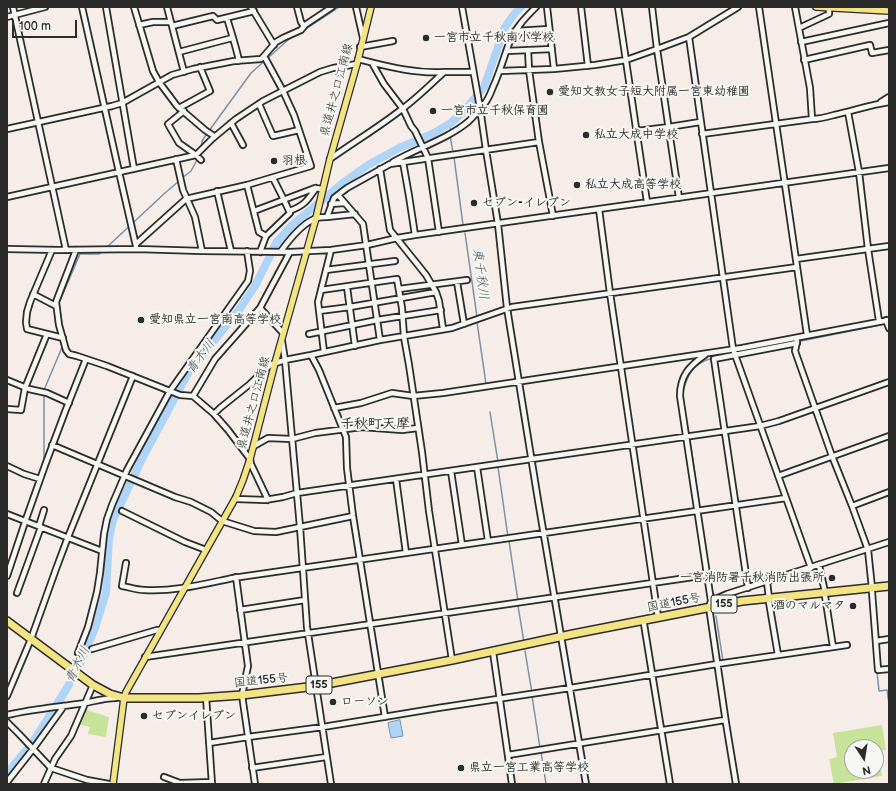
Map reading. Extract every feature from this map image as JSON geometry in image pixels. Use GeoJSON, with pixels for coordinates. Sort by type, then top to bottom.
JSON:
{"type":"FeatureCollection","features":[{"type":"Feature","properties":{"kind":"highway","name":"国道155号"},"geometry":{"type":"LineString","coordinates":[[872,590],[889,586]]}},
{"type":"Feature","properties":{"kind":"highway","name":"国道155号"},"geometry":{"type":"LineString","coordinates":[[7,621],[78,675],[110,694],[124,698],[206,697],[242,695],[316,686],[493,652],[710,606],[742,601],[769,600],[872,590],[889,590]]}},
{"type":"Feature","properties":{"kind":"highway","name":"国道155号"},"geometry":{"type":"LineString","coordinates":[[561,638],[574,638],[644,624],[710,606]]}},
{"type":"Feature","properties":{"kind":"main road","name":"県道井之口江南線"},"geometry":{"type":"LineString","coordinates":[[113,784],[126,692],[236,498],[250,459],[275,363],[316,218],[319,188],[330,158],[371,7]]}},
{"type":"Feature","properties":{"kind":"main road"},"geometry":{"type":"LineString","coordinates":[[816,7],[889,11]]}},
{"type":"Feature","properties":{"kind":"street"},"geometry":{"type":"LineString","coordinates":[[12,7],[66,250]]}},
{"type":"Feature","properties":{"kind":"street"},"geometry":{"type":"LineString","coordinates":[[7,17],[45,7]]}},
{"type":"Feature","properties":{"kind":"street"},"geometry":{"type":"LineString","coordinates":[[82,7],[137,249]]}},
{"type":"Feature","properties":{"kind":"street"},"geometry":{"type":"LineString","coordinates":[[106,7],[134,169]]}},
{"type":"Feature","properties":{"kind":"street"},"geometry":{"type":"LineString","coordinates":[[134,7],[153,71],[159,82],[179,108],[214,136]]}},
{"type":"Feature","properties":{"kind":"street"},"geometry":{"type":"LineString","coordinates":[[169,7],[184,72]]}},
{"type":"Feature","properties":{"kind":"street"},"geometry":{"type":"LineString","coordinates":[[297,7],[301,22],[304,26]]}},
{"type":"Feature","properties":{"kind":"street"},"geometry":{"type":"LineString","coordinates":[[7,129],[122,103],[172,75],[200,67],[261,59],[283,38],[300,30],[332,7]]}},
{"type":"Feature","properties":{"kind":"street"},"geometry":{"type":"LineString","coordinates":[[356,7],[363,38]]}},
{"type":"Feature","properties":{"kind":"street"},"geometry":{"type":"LineString","coordinates":[[462,7],[480,108],[498,224],[507,308],[586,784]]}},
{"type":"Feature","properties":{"kind":"street"},"geometry":{"type":"LineString","coordinates":[[327,217],[334,198],[347,188],[380,169],[445,136],[470,120],[486,102],[500,71],[510,40],[515,31],[522,21],[536,7]]}},
{"type":"Feature","properties":{"kind":"street"},"geometry":{"type":"LineString","coordinates":[[547,7],[554,70]]}},
{"type":"Feature","properties":{"kind":"street"},"geometry":{"type":"LineString","coordinates":[[581,7],[588,66]]}},
{"type":"Feature","properties":{"kind":"street"},"geometry":{"type":"LineString","coordinates":[[618,7],[647,202]]}},
{"type":"Feature","properties":{"kind":"street"},"geometry":{"type":"LineString","coordinates":[[652,7],[679,198]]}},
{"type":"Feature","properties":{"kind":"street"},"geometry":{"type":"LineString","coordinates":[[500,71],[554,70],[626,60],[689,37],[738,7]]}},
{"type":"Feature","properties":{"kind":"street"},"geometry":{"type":"LineString","coordinates":[[759,7],[807,335]]}},
{"type":"Feature","properties":{"kind":"street"},"geometry":{"type":"LineString","coordinates":[[795,7],[810,88],[812,119]]}},
{"type":"Feature","properties":{"kind":"street"},"geometry":{"type":"LineString","coordinates":[[799,28],[829,14],[829,7]]}},
{"type":"Feature","properties":{"kind":"street"},"geometry":{"type":"LineString","coordinates":[[139,25],[153,22],[172,24],[213,16],[217,20],[252,9],[274,45]]}},
{"type":"Feature","properties":{"kind":"street"},"geometry":{"type":"LineString","coordinates":[[227,18],[239,61]]}},
{"type":"Feature","properties":{"kind":"street"},"geometry":{"type":"LineString","coordinates":[[801,42],[889,23]]}},
{"type":"Feature","properties":{"kind":"street"},"geometry":{"type":"LineString","coordinates":[[515,31],[549,29]]}},
{"type":"Feature","properties":{"kind":"street"},"geometry":{"type":"LineString","coordinates":[[689,37],[734,355],[811,568]]}},
{"type":"Feature","properties":{"kind":"street"},"geometry":{"type":"LineString","coordinates":[[179,52],[232,38]]}},
{"type":"Feature","properties":{"kind":"street"},"geometry":{"type":"LineString","coordinates":[[360,47],[393,41]]}},
{"type":"Feature","properties":{"kind":"street"},"geometry":{"type":"LineString","coordinates":[[804,60],[870,45],[872,53],[889,50]]}},
{"type":"Feature","properties":{"kind":"street"},"geometry":{"type":"LineString","coordinates":[[507,51],[552,49]]}},
{"type":"Feature","properties":{"kind":"street"},"geometry":{"type":"LineString","coordinates":[[528,50],[529,70],[553,216]]}},
{"type":"Feature","properties":{"kind":"street"},"geometry":{"type":"LineString","coordinates":[[136,244],[186,198],[247,186],[311,166],[294,115],[264,56]]}},
{"type":"Feature","properties":{"kind":"street"},"geometry":{"type":"LineString","coordinates":[[7,197],[196,155],[214,136],[259,104],[320,72],[333,68],[357,62],[372,62],[408,71],[431,73],[473,72]]}},
{"type":"Feature","properties":{"kind":"street"},"geometry":{"type":"LineString","coordinates":[[372,62],[384,84],[403,109],[428,158],[439,232]]}},
{"type":"Feature","properties":{"kind":"street"},"geometry":{"type":"LineString","coordinates":[[179,108],[210,91],[200,67]]}},
{"type":"Feature","properties":{"kind":"street"},"geometry":{"type":"LineString","coordinates":[[330,158],[403,109],[444,72]]}},
{"type":"Feature","properties":{"kind":"street"},"geometry":{"type":"LineString","coordinates":[[880,104],[889,97]]}},
{"type":"Feature","properties":{"kind":"street"},"geometry":{"type":"LineString","coordinates":[[702,134],[818,119],[889,102]]}},
{"type":"Feature","properties":{"kind":"street"},"geometry":{"type":"LineString","coordinates":[[259,104],[273,136],[298,130]]}},
{"type":"Feature","properties":{"kind":"street"},"geometry":{"type":"LineString","coordinates":[[184,111],[168,124],[179,143],[201,160]]}},
{"type":"Feature","properties":{"kind":"street"},"geometry":{"type":"LineString","coordinates":[[848,112],[879,321]]}},
{"type":"Feature","properties":{"kind":"street"},"geometry":{"type":"LineString","coordinates":[[637,131],[700,122]]}},
{"type":"Feature","properties":{"kind":"street"},"geometry":{"type":"LineString","coordinates":[[231,123],[243,145]]}},
{"type":"Feature","properties":{"kind":"street"},"geometry":{"type":"LineString","coordinates":[[390,164],[540,142]]}},
{"type":"Feature","properties":{"kind":"street"},"geometry":{"type":"LineString","coordinates":[[176,160],[183,190],[195,217],[202,251]]}},
{"type":"Feature","properties":{"kind":"street"},"geometry":{"type":"LineString","coordinates":[[403,162],[415,235]]}},
{"type":"Feature","properties":{"kind":"street"},"geometry":{"type":"LineString","coordinates":[[7,249],[137,249],[260,252],[331,250],[367,245],[415,235],[889,168]]}},
{"type":"Feature","properties":{"kind":"street"},"geometry":{"type":"LineString","coordinates":[[380,169],[390,230],[426,275],[436,292],[441,310],[443,329]]}},
{"type":"Feature","properties":{"kind":"street"},"geometry":{"type":"LineString","coordinates":[[260,252],[266,236],[290,213],[273,178]]}},
{"type":"Feature","properties":{"kind":"street"},"geometry":{"type":"LineString","coordinates":[[247,186],[259,232],[266,236]]}},
{"type":"Feature","properties":{"kind":"street"},"geometry":{"type":"LineString","coordinates":[[254,211],[308,190],[319,188]]}},
{"type":"Feature","properties":{"kind":"street"},"geometry":{"type":"LineString","coordinates":[[289,211],[300,207],[319,188]]}},
{"type":"Feature","properties":{"kind":"street"},"geometry":{"type":"LineString","coordinates":[[217,191],[231,251]]}},
{"type":"Feature","properties":{"kind":"street"},"geometry":{"type":"LineString","coordinates":[[338,195],[364,224],[380,340]]}},
{"type":"Feature","properties":{"kind":"street"},"geometry":{"type":"LineString","coordinates":[[331,204],[344,203]]}},
{"type":"Feature","properties":{"kind":"street"},"geometry":{"type":"LineString","coordinates":[[600,209],[610,293],[658,617]]}},
{"type":"Feature","properties":{"kind":"street"},"geometry":{"type":"LineString","coordinates":[[281,251],[288,240],[296,232],[316,218],[354,214]]}},
{"type":"Feature","properties":{"kind":"street"},"geometry":{"type":"LineString","coordinates":[[796,259],[889,246]]}},
{"type":"Feature","properties":{"kind":"street"},"geometry":{"type":"LineString","coordinates":[[52,250],[33,294],[27,312],[26,322],[27,329],[63,338]]}},
{"type":"Feature","properties":{"kind":"street"},"geometry":{"type":"LineString","coordinates":[[76,250],[56,302],[59,325],[66,350],[69,354],[133,376],[180,395],[193,396],[214,414],[250,459],[268,500]]}},
{"type":"Feature","properties":{"kind":"street"},"geometry":{"type":"LineString","coordinates":[[324,352],[318,302],[331,250]]}},
{"type":"Feature","properties":{"kind":"street"},"geometry":{"type":"LineString","coordinates":[[78,653],[88,627],[97,592],[107,519],[112,504],[125,475],[170,391],[248,281],[250,271],[247,251]]}},
{"type":"Feature","properties":{"kind":"street"},"geometry":{"type":"LineString","coordinates":[[193,396],[215,359],[260,308],[290,252]]}},
{"type":"Feature","properties":{"kind":"street"},"geometry":{"type":"LineString","coordinates":[[326,270],[395,261]]}},
{"type":"Feature","properties":{"kind":"street"},"geometry":{"type":"LineString","coordinates":[[214,414],[270,365],[285,360],[380,340],[452,328],[512,307],[797,267]]}},
{"type":"Feature","properties":{"kind":"street"},"geometry":{"type":"LineString","coordinates":[[321,290],[397,279],[404,337],[452,660]]}},
{"type":"Feature","properties":{"kind":"street"},"geometry":{"type":"LineString","coordinates":[[399,289],[467,280]]}},
{"type":"Feature","properties":{"kind":"street"},"geometry":{"type":"LineString","coordinates":[[457,282],[464,324]]}},
{"type":"Feature","properties":{"kind":"street"},"geometry":{"type":"LineString","coordinates":[[347,287],[355,346]]}},
{"type":"Feature","properties":{"kind":"street"},"geometry":{"type":"LineString","coordinates":[[319,311],[436,292]]}},
{"type":"Feature","properties":{"kind":"street"},"geometry":{"type":"LineString","coordinates":[[33,294],[56,306]]}},
{"type":"Feature","properties":{"kind":"street"},"geometry":{"type":"LineString","coordinates":[[260,308],[283,336],[308,633],[331,784]]}},
{"type":"Feature","properties":{"kind":"street"},"geometry":{"type":"LineString","coordinates":[[309,334],[377,320],[441,310]]}},
{"type":"Feature","properties":{"kind":"street"},"geometry":{"type":"LineString","coordinates":[[748,588],[714,358],[734,355],[797,340],[807,335],[879,321],[888,320],[889,328]]}},
{"type":"Feature","properties":{"kind":"street"},"geometry":{"type":"LineString","coordinates":[[7,409],[21,410],[25,388],[47,334]]}},
{"type":"Feature","properties":{"kind":"street"},"geometry":{"type":"LineString","coordinates":[[334,408],[392,393],[413,396],[443,393],[797,340]]}},
{"type":"Feature","properties":{"kind":"street"},"geometry":{"type":"LineString","coordinates":[[797,340],[795,351],[832,456],[868,550],[878,670],[889,669]]}},
{"type":"Feature","properties":{"kind":"street"},"geometry":{"type":"LineString","coordinates":[[706,354],[692,364],[687,371],[681,382],[680,396],[707,575],[725,720],[736,784]]}},
{"type":"Feature","properties":{"kind":"street"},"geometry":{"type":"LineString","coordinates":[[311,355],[319,370],[346,437],[347,468],[385,716]]}},
{"type":"Feature","properties":{"kind":"street"},"geometry":{"type":"LineString","coordinates":[[7,576],[52,445],[86,359]]}},
{"type":"Feature","properties":{"kind":"street"},"geometry":{"type":"LineString","coordinates":[[7,696],[31,639],[68,538],[133,376]]}},
{"type":"Feature","properties":{"kind":"street"},"geometry":{"type":"LineString","coordinates":[[7,380],[25,388],[47,393],[69,403]]}},
{"type":"Feature","properties":{"kind":"street"},"geometry":{"type":"LineString","coordinates":[[236,498],[268,500],[297,494],[396,479],[760,426],[779,421],[889,382]]}},
{"type":"Feature","properties":{"kind":"street"},"geometry":{"type":"LineString","coordinates":[[254,446],[268,438],[292,438],[343,429],[362,427],[402,430],[418,428]]}},
{"type":"Feature","properties":{"kind":"street"},"geometry":{"type":"LineString","coordinates":[[778,476],[889,436]]}},
{"type":"Feature","properties":{"kind":"street"},"geometry":{"type":"LineString","coordinates":[[52,445],[175,497],[191,502],[211,512],[222,521],[254,531],[276,532],[354,516]]}},
{"type":"Feature","properties":{"kind":"street"},"geometry":{"type":"LineString","coordinates":[[7,466],[24,474],[40,479]]}},
{"type":"Feature","properties":{"kind":"street"},"geometry":{"type":"LineString","coordinates":[[477,467],[488,541]]}},
{"type":"Feature","properties":{"kind":"street"},"geometry":{"type":"LineString","coordinates":[[451,472],[462,545]]}},
{"type":"Feature","properties":{"kind":"street"},"geometry":{"type":"LineString","coordinates":[[396,479],[406,553]]}},
{"type":"Feature","properties":{"kind":"street"},"geometry":{"type":"LineString","coordinates":[[852,506],[889,492]]}},
{"type":"Feature","properties":{"kind":"street"},"geometry":{"type":"LineString","coordinates":[[126,563],[122,586],[142,590],[170,590],[236,577],[786,498]]}},
{"type":"Feature","properties":{"kind":"street"},"geometry":{"type":"LineString","coordinates":[[17,593],[40,527],[44,510]]}},
{"type":"Feature","properties":{"kind":"street"},"geometry":{"type":"LineString","coordinates":[[122,511],[185,542],[206,550]]}},
{"type":"Feature","properties":{"kind":"street"},"geometry":{"type":"LineString","coordinates":[[7,514],[102,551]]}},
{"type":"Feature","properties":{"kind":"street"},"geometry":{"type":"LineString","coordinates":[[710,606],[727,594],[889,542]]}},
{"type":"Feature","properties":{"kind":"street"},"geometry":{"type":"LineString","coordinates":[[819,565],[833,647]]}},
{"type":"Feature","properties":{"kind":"street"},"geometry":{"type":"LineString","coordinates":[[146,657],[707,575]]}},
{"type":"Feature","properties":{"kind":"street"},"geometry":{"type":"LineString","coordinates":[[236,577],[248,666],[242,695],[255,784]]}},
{"type":"Feature","properties":{"kind":"street"},"geometry":{"type":"LineString","coordinates":[[766,582],[778,655]]}},
{"type":"Feature","properties":{"kind":"street"},"geometry":{"type":"LineString","coordinates":[[240,610],[305,600]]}},
{"type":"Feature","properties":{"kind":"street"},"geometry":{"type":"LineString","coordinates":[[644,624],[670,784]]}},
{"type":"Feature","properties":{"kind":"street"},"geometry":{"type":"LineString","coordinates":[[92,649],[160,630]]}},
{"type":"Feature","properties":{"kind":"street"},"geometry":{"type":"LineString","coordinates":[[876,641],[889,639]]}},
{"type":"Feature","properties":{"kind":"street"},"geometry":{"type":"LineString","coordinates":[[209,743],[847,645]]}},
{"type":"Feature","properties":{"kind":"street"},"geometry":{"type":"LineString","coordinates":[[493,652],[512,784]]}},
{"type":"Feature","properties":{"kind":"street"},"geometry":{"type":"LineString","coordinates":[[44,784],[55,760],[71,736],[93,685]]}},
{"type":"Feature","properties":{"kind":"street"},"geometry":{"type":"LineString","coordinates":[[164,777],[180,784],[212,783],[206,697]]}},
{"type":"Feature","properties":{"kind":"street"},"geometry":{"type":"LineString","coordinates":[[7,715],[110,698],[124,698]]}},
{"type":"Feature","properties":{"kind":"street"},"geometry":{"type":"LineString","coordinates":[[7,782],[33,749],[62,706]]}},
{"type":"Feature","properties":{"kind":"street"},"geometry":{"type":"LineString","coordinates":[[508,755],[725,720]]}},
{"type":"Feature","properties":{"kind":"street"},"geometry":{"type":"LineString","coordinates":[[7,722],[51,768],[87,780],[109,784]]}},
{"type":"Feature","properties":{"kind":"street"},"geometry":{"type":"LineString","coordinates":[[252,768],[326,757]]}},
{"type":"Feature","properties":{"kind":"green space"},"geometry":{"type":"Polygon","coordinates":[[[84,709],[109,717],[106,737],[88,734],[90,727],[77,724],[84,709]]]}},
{"type":"Feature","properties":{"kind":"green space"},"geometry":{"type":"Polygon","coordinates":[[[882,725],[886,750],[884,750],[884,739],[844,739],[844,779],[864,779],[834,784],[829,759],[837,757],[833,733],[882,725]]]}},
{"type":"Feature","properties":{"kind":"water"},"geometry":{"type":"Polygon","coordinates":[[[400,720],[403,736],[391,738],[388,723],[400,720]]]}},
{"type":"Feature","properties":{"kind":"waterway"},"geometry":{"type":"LineString","coordinates":[[304,30],[339,7]]}},
{"type":"Feature","properties":{"kind":"waterway","name":"青木川"},"geometry":{"type":"LineString","coordinates":[[7,773],[33,742],[67,688],[80,664],[95,628],[106,593],[109,538],[113,520],[143,457],[188,373],[239,310],[255,286],[276,243],[292,225],[344,182],[368,165],[399,148],[432,134],[451,123],[464,111],[484,87],[505,27],[521,7]]}},
{"type":"Feature","properties":{"kind":"waterway"},"geometry":{"type":"LineString","coordinates":[[201,149],[202,141],[251,73],[288,40],[297,34]]}},
{"type":"Feature","properties":{"kind":"waterway","name":"東千秋川"},"geometry":{"type":"LineString","coordinates":[[450,132],[451,123]]}},
{"type":"Feature","properties":{"kind":"waterway","name":"東千秋川"},"geometry":{"type":"LineString","coordinates":[[450,135],[453,153]]}},
{"type":"Feature","properties":{"kind":"waterway","name":"東千秋川"},"geometry":{"type":"LineString","coordinates":[[454,157],[463,225]]}},
{"type":"Feature","properties":{"kind":"waterway"},"geometry":{"type":"LineString","coordinates":[[182,178],[191,171],[198,158]]}},
{"type":"Feature","properties":{"kind":"waterway"},"geometry":{"type":"LineString","coordinates":[[107,247],[179,181]]}},
{"type":"Feature","properties":{"kind":"waterway","name":"東千秋川"},"geometry":{"type":"LineString","coordinates":[[465,233],[477,317]]}},
{"type":"Feature","properties":{"kind":"waterway"},"geometry":{"type":"LineString","coordinates":[[65,341],[59,303],[80,254],[99,254],[103,251]]}},
{"type":"Feature","properties":{"kind":"waterway","name":"東千秋川"},"geometry":{"type":"LineString","coordinates":[[477,322],[486,384]]}},
{"type":"Feature","properties":{"kind":"waterway"},"geometry":{"type":"LineString","coordinates":[[801,341],[885,324]]}},
{"type":"Feature","properties":{"kind":"waterway"},"geometry":{"type":"LineString","coordinates":[[44,390],[63,345]]}},
{"type":"Feature","properties":{"kind":"waterway"},"geometry":{"type":"LineString","coordinates":[[682,397],[691,372],[700,363],[713,358]]}},
{"type":"Feature","properties":{"kind":"waterway"},"geometry":{"type":"LineString","coordinates":[[43,466],[44,395]]}},
{"type":"Feature","properties":{"kind":"waterway"},"geometry":{"type":"LineString","coordinates":[[684,411],[689,434]]}},
{"type":"Feature","properties":{"kind":"waterway","name":"東千秋川"},"geometry":{"type":"LineString","coordinates":[[490,412],[498,462]]}},
{"type":"Feature","properties":{"kind":"waterway"},"geometry":{"type":"LineString","coordinates":[[690,440],[700,509]]}},
{"type":"Feature","properties":{"kind":"waterway","name":"東千秋川"},"geometry":{"type":"LineString","coordinates":[[498,467],[508,537]]}},
{"type":"Feature","properties":{"kind":"waterway"},"geometry":{"type":"LineString","coordinates":[[845,493],[863,546]]}},
{"type":"Feature","properties":{"kind":"waterway"},"geometry":{"type":"LineString","coordinates":[[700,513],[713,594]]}},
{"type":"Feature","properties":{"kind":"waterway","name":"東千秋川"},"geometry":{"type":"LineString","coordinates":[[509,541],[518,601]]}},
{"type":"Feature","properties":{"kind":"waterway","name":"東千秋川"},"geometry":{"type":"LineString","coordinates":[[518,606],[524,642]]}},
{"type":"Feature","properties":{"kind":"waterway"},"geometry":{"type":"LineString","coordinates":[[716,616],[723,661]]}},
{"type":"Feature","properties":{"kind":"waterway","name":"東千秋川"},"geometry":{"type":"LineString","coordinates":[[525,651],[532,693]]}},
{"type":"Feature","properties":{"kind":"waterway"},"geometry":{"type":"LineString","coordinates":[[877,672],[879,691],[887,690],[889,704]]}},
{"type":"Feature","properties":{"kind":"waterway","name":"東千秋川"},"geometry":{"type":"LineString","coordinates":[[532,696],[540,748]]}},
{"type":"Feature","properties":{"kind":"waterway","name":"東千秋川"},"geometry":{"type":"LineString","coordinates":[[541,752],[546,784]]}},
{"type":"Feature","properties":{"kind":"place","name":"一宮市立千秋南小学校"},"geometry":{"type":"Point","coordinates":[426,38]}},
{"type":"Feature","properties":{"kind":"place","name":"愛知文教女子短大附属一宮東幼稚園"},"geometry":{"type":"Point","coordinates":[550,92]}},
{"type":"Feature","properties":{"kind":"place","name":"一宮市立千秋保育園"},"geometry":{"type":"Point","coordinates":[433,111]}},
{"type":"Feature","properties":{"kind":"place","name":"私立大成中学校"},"geometry":{"type":"Point","coordinates":[586,135]}},
{"type":"Feature","properties":{"kind":"place","name":"羽根"},"geometry":{"type":"Point","coordinates":[274,161]}},
{"type":"Feature","properties":{"kind":"place","name":"私立大成高等学校"},"geometry":{"type":"Point","coordinates":[577,185]}},
{"type":"Feature","properties":{"kind":"place","name":"セブン-イレブン"},"geometry":{"type":"Point","coordinates":[474,203]}},
{"type":"Feature","properties":{"kind":"place","name":"愛知県立一宮南高等学校"},"geometry":{"type":"Point","coordinates":[141,320]}},
{"type":"Feature","properties":{"kind":"place","name":"一宮消防署千秋消防出張所"},"geometry":{"type":"Point","coordinates":[832,578]}},
{"type":"Feature","properties":{"kind":"place","name":"酒のマルマタ"},"geometry":{"type":"Point","coordinates":[853,606]}},
{"type":"Feature","properties":{"kind":"place","name":"ローソン"},"geometry":{"type":"Point","coordinates":[333,702]}},
{"type":"Feature","properties":{"kind":"place","name":"セブンイレブン"},"geometry":{"type":"Point","coordinates":[144,716]}},
{"type":"Feature","properties":{"kind":"place","name":"県立一宮工業高等学校"},"geometry":{"type":"Point","coordinates":[461,768]}},
{"type":"Feature","properties":{"kind":"district","name":"千秋町天摩"},"geometry":{"type":"Point","coordinates":[375,424]}}]}
